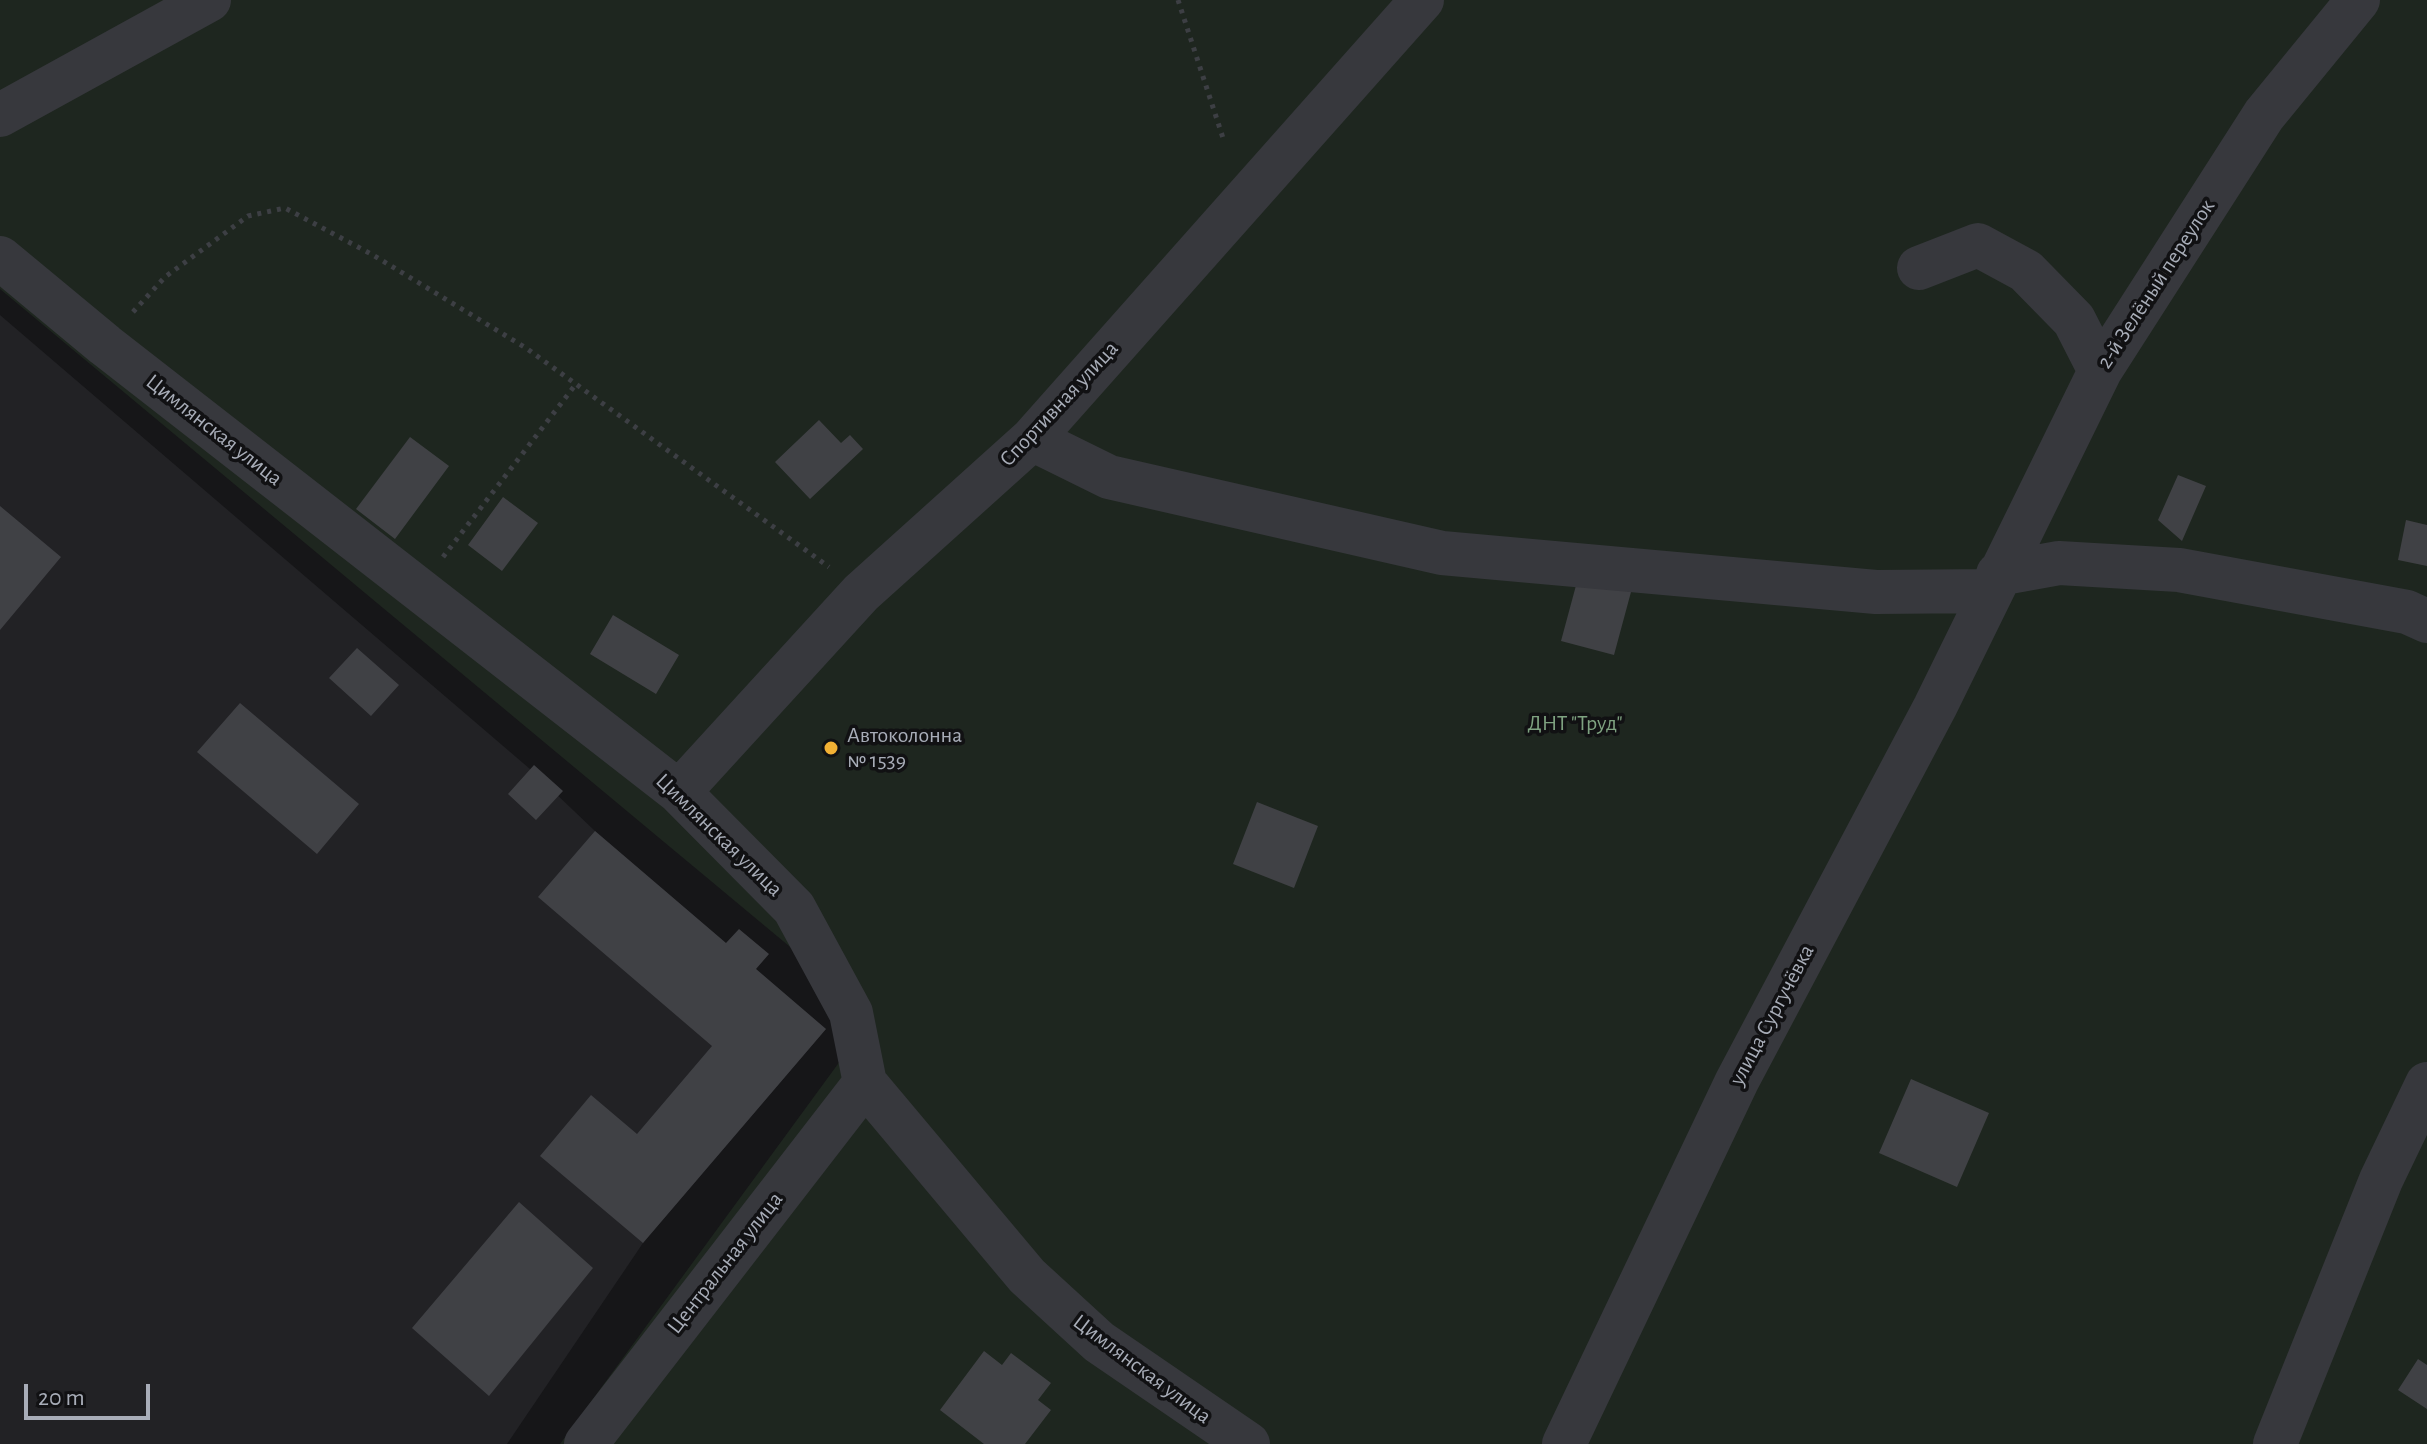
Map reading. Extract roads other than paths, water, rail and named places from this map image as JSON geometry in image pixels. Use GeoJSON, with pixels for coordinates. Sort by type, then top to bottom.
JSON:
{"type":"FeatureCollection","features":[{"type":"Feature","properties":{"kind":"street"},"geometry":{"type":"LineString","coordinates":[[0,115],[209,0]]}},
{"type":"Feature","properties":{"kind":"street","name":"Спортивная улица"},"geometry":{"type":"LineString","coordinates":[[679,792],[861,593],[1032,439],[1422,0]]}},
{"type":"Feature","properties":{"kind":"street","name":"2-й Зелёный переулок"},"geometry":{"type":"LineString","coordinates":[[1994,583],[2100,371],[2264,115],[2358,0]]}},
{"type":"Feature","properties":{"kind":"street"},"geometry":{"type":"LineString","coordinates":[[1919,268],[1978,245],[2026,271],[2074,320],[2100,371]]}},
{"type":"Feature","properties":{"kind":"street","name":"Цимлянская улица"},"geometry":{"type":"LineString","coordinates":[[0,258],[105,345],[679,792],[794,908],[851,1013],[865,1083],[1027,1276],[1099,1342],[1248,1444]]}},
{"type":"Feature","properties":{"kind":"street"},"geometry":{"type":"LineString","coordinates":[[1032,439],[1109,477],[1442,553],[1876,592],[1994,583],[2059,563],[2179,570],[2407,612],[2427,621]]}},
{"type":"Feature","properties":{"kind":"street","name":"улица Сургучёвка"},"geometry":{"type":"LineString","coordinates":[[1564,1444],[1737,1081],[1935,707],[1994,583]]}},
{"type":"Feature","properties":{"kind":"street","name":"Центральная улица"},"geometry":{"type":"LineString","coordinates":[[586,1444],[865,1083]]}},
{"type":"Feature","properties":{"kind":"street"},"geometry":{"type":"LineString","coordinates":[[2275,1444],[2381,1180],[2427,1084]]}},
{"type":"Feature","properties":{"kind":"place","name":"Автоколонна № 1539"},"geometry":{"type":"Point","coordinates":[831,748]}},
{"type":"Feature","properties":{"kind":"park label","name":"ДНТ \"Труд\""},"geometry":{"type":"Point","coordinates":[1575,723]}}]}
